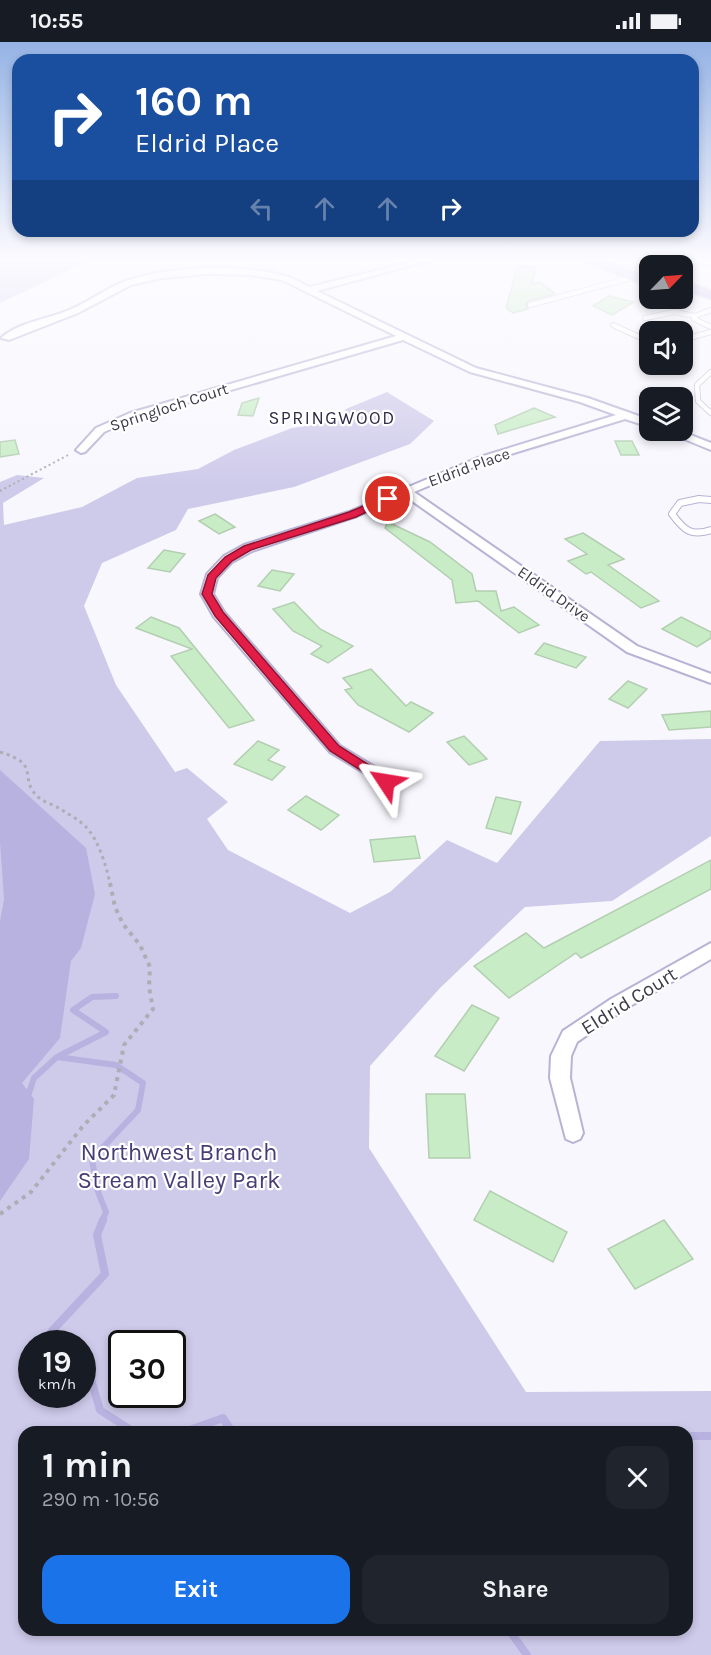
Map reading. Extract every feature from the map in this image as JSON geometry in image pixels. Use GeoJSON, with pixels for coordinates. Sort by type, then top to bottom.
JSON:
{"type":"FeatureCollection","features":[{"type":"Feature","properties":{"kind":"street"},"geometry":{"type":"LineString","coordinates":[[6,338],[11,335]]}},
{"type":"Feature","properties":{"kind":"street"},"geometry":{"type":"LineString","coordinates":[[399,335],[473,370],[584,400],[639,420]]}},
{"type":"Feature","properties":{"kind":"street","name":"Springloch Court"},"geometry":{"type":"LineString","coordinates":[[81,450],[100,430],[134,415],[402,337]]}},
{"type":"Feature","properties":{"kind":"street","name":"Eldrid Place"},"geometry":{"type":"LineString","coordinates":[[386,782],[335,749],[219,614],[207,594],[211,577],[228,559],[248,548],[353,514],[484,459],[626,415]]}},
{"type":"Feature","properties":{"kind":"street"},"geometry":{"type":"LineString","coordinates":[[693,440],[711,447]]}},
{"type":"Feature","properties":{"kind":"street","name":"Eldrid Drive"},"geometry":{"type":"LineString","coordinates":[[406,492],[632,649],[711,679]]}},
{"type":"Feature","properties":{"kind":"street","name":"Eldrid Court"},"geometry":{"type":"LineString","coordinates":[[573,1133],[560,1078],[561,1056],[570,1037],[618,1004],[711,950]]}},
{"type":"Feature","properties":{"kind":"lane"},"geometry":{"type":"LineString","coordinates":[[711,372],[697,385],[698,400],[711,413]]}},
{"type":"Feature","properties":{"kind":"lane"},"geometry":{"type":"LineString","coordinates":[[711,500],[699,499],[680,503],[672,514],[685,532],[698,535],[711,530]]}},
{"type":"Feature","properties":{"kind":"path"},"geometry":{"type":"LineString","coordinates":[[0,490],[81,450]]}},
{"type":"Feature","properties":{"kind":"path"},"geometry":{"type":"LineString","coordinates":[[0,752],[16,757],[27,767],[31,789],[40,799],[59,807],[87,826],[106,863],[115,908],[123,924],[140,945],[150,967],[149,987],[153,1009],[124,1045],[114,1095],[83,1126],[31,1192],[0,1214]]}},
{"type":"Feature","properties":{"kind":"green space","name":"Northwest Branch Stream Valley Park"},"geometry":{"type":"Polygon","coordinates":[[[387,392],[434,421],[410,444],[294,487],[188,509],[176,530],[102,563],[84,606],[116,685],[175,772],[187,768],[228,802],[207,819],[228,850],[350,913],[390,892],[447,840],[497,863],[600,741],[711,739],[711,836],[612,901],[525,907],[440,988],[370,1066],[369,1148],[526,1392],[711,1391],[711,1655],[0,1655],[0,482],[17,475],[44,478],[3,503],[4,525],[82,507],[137,478],[198,469],[234,450],[292,428],[339,421],[346,409],[387,392]]]}},
{"type":"Feature","properties":{"kind":"shaded area"},"geometry":{"type":"Polygon","coordinates":[[[0,770],[86,848],[95,894],[81,948],[71,961],[60,1038],[22,1083],[34,1099],[29,1159],[0,1201],[0,921],[4,899],[0,842],[0,770]]]}},
{"type":"Feature","properties":{"kind":"building"},"geometry":{"type":"Polygon","coordinates":[[[259,398],[253,416],[238,415],[242,403],[259,398]]]}},
{"type":"Feature","properties":{"kind":"building"},"geometry":{"type":"Polygon","coordinates":[[[534,408],[555,417],[498,434],[495,425],[534,408]]]}},
{"type":"Feature","properties":{"kind":"building"},"geometry":{"type":"Polygon","coordinates":[[[15,440],[19,454],[0,457],[0,442],[15,440]]]}},
{"type":"Feature","properties":{"kind":"building"},"geometry":{"type":"Polygon","coordinates":[[[615,441],[632,441],[639,455],[621,455],[615,441]]]}},
{"type":"Feature","properties":{"kind":"building"},"geometry":{"type":"Polygon","coordinates":[[[215,514],[235,527],[219,534],[199,521],[215,514]]]}},
{"type":"Feature","properties":{"kind":"building"},"geometry":{"type":"Polygon","coordinates":[[[388,522],[430,542],[472,574],[476,591],[496,591],[501,611],[514,607],[539,625],[519,633],[478,601],[456,603],[452,580],[385,528],[388,522]]]}},
{"type":"Feature","properties":{"kind":"building"},"geometry":{"type":"Polygon","coordinates":[[[583,533],[624,559],[608,565],[659,601],[641,608],[591,572],[586,574],[568,561],[587,554],[565,539],[583,533]]]}},
{"type":"Feature","properties":{"kind":"building"},"geometry":{"type":"Polygon","coordinates":[[[164,550],[185,554],[170,572],[148,568],[164,550]]]}},
{"type":"Feature","properties":{"kind":"building"},"geometry":{"type":"Polygon","coordinates":[[[272,570],[294,574],[280,591],[258,586],[272,570]]]}},
{"type":"Feature","properties":{"kind":"building"},"geometry":{"type":"Polygon","coordinates":[[[294,602],[320,629],[353,646],[328,663],[311,654],[322,646],[293,631],[273,609],[294,602]]]}},
{"type":"Feature","properties":{"kind":"building"},"geometry":{"type":"Polygon","coordinates":[[[151,617],[179,628],[254,720],[229,728],[171,656],[192,649],[136,628],[151,617]]]}},
{"type":"Feature","properties":{"kind":"building"},"geometry":{"type":"Polygon","coordinates":[[[681,617],[711,632],[711,638],[697,647],[662,629],[681,617]]]}},
{"type":"Feature","properties":{"kind":"building"},"geometry":{"type":"Polygon","coordinates":[[[544,643],[586,657],[576,668],[535,654],[544,643]]]}},
{"type":"Feature","properties":{"kind":"building"},"geometry":{"type":"Polygon","coordinates":[[[371,669],[406,706],[411,702],[433,713],[409,732],[358,705],[345,690],[352,688],[343,678],[371,669]]]}},
{"type":"Feature","properties":{"kind":"building"},"geometry":{"type":"Polygon","coordinates":[[[628,681],[647,689],[628,708],[609,699],[628,681]]]}},
{"type":"Feature","properties":{"kind":"building"},"geometry":{"type":"Polygon","coordinates":[[[711,711],[711,727],[669,730],[662,715],[711,711]]]}},
{"type":"Feature","properties":{"kind":"building"},"geometry":{"type":"Polygon","coordinates":[[[464,736],[487,759],[469,765],[447,742],[464,736]]]}},
{"type":"Feature","properties":{"kind":"building"},"geometry":{"type":"Polygon","coordinates":[[[258,741],[279,750],[268,760],[285,767],[272,780],[234,764],[258,741]]]}},
{"type":"Feature","properties":{"kind":"building"},"geometry":{"type":"Polygon","coordinates":[[[306,796],[339,815],[321,830],[288,810],[306,796]]]}},
{"type":"Feature","properties":{"kind":"building"},"geometry":{"type":"Polygon","coordinates":[[[496,797],[521,802],[511,834],[486,828],[496,797]]]}},
{"type":"Feature","properties":{"kind":"building"},"geometry":{"type":"Polygon","coordinates":[[[415,836],[420,858],[374,862],[370,840],[415,836]]]}},
{"type":"Feature","properties":{"kind":"building"},"geometry":{"type":"Polygon","coordinates":[[[711,860],[711,889],[581,958],[576,953],[509,998],[474,966],[526,933],[544,948],[711,860]]]}},
{"type":"Feature","properties":{"kind":"building"},"geometry":{"type":"Polygon","coordinates":[[[472,1005],[499,1018],[464,1071],[435,1056],[472,1005]]]}},
{"type":"Feature","properties":{"kind":"building"},"geometry":{"type":"Polygon","coordinates":[[[426,1094],[465,1094],[470,1158],[429,1158],[426,1094]]]}},
{"type":"Feature","properties":{"kind":"building"},"geometry":{"type":"Polygon","coordinates":[[[490,1191],[567,1232],[553,1262],[474,1220],[490,1191]]]}},
{"type":"Feature","properties":{"kind":"building"},"geometry":{"type":"Polygon","coordinates":[[[664,1220],[693,1259],[635,1289],[608,1249],[664,1220]]]}},
{"type":"Feature","properties":{"kind":"waterway"},"geometry":{"type":"LineString","coordinates":[[59,1056],[106,1032],[73,1010],[92,997],[116,996]]}},
{"type":"Feature","properties":{"kind":"waterway"},"geometry":{"type":"LineString","coordinates":[[28,1096],[34,1078],[57,1057],[116,1065],[143,1083],[138,1110],[92,1159],[97,1189],[106,1212],[102,1222]]}},
{"type":"Feature","properties":{"kind":"waterway"},"geometry":{"type":"LineString","coordinates":[[53,1330],[105,1274],[97,1235],[103,1220]]}},
{"type":"Feature","properties":{"kind":"waterway"},"geometry":{"type":"LineString","coordinates":[[96,1396],[100,1410],[125,1426]]}},
{"type":"Feature","properties":{"kind":"waterway"},"geometry":{"type":"LineString","coordinates":[[201,1426],[223,1418],[228,1426]]}},
{"type":"Feature","properties":{"kind":"waterway"},"geometry":{"type":"LineString","coordinates":[[693,1436],[711,1436]]}},
{"type":"Feature","properties":{"kind":"waterway"},"geometry":{"type":"LineString","coordinates":[[513,1636],[527,1655]]}},
{"type":"Feature","properties":{"kind":"district","name":"SPRINGWOOD"},"geometry":{"type":"Point","coordinates":[332,418]}},
{"type":"Feature","properties":{"kind":"route"},"geometry":{"type":"LineString","coordinates":[[386,782],[335,749],[219,614],[207,594],[211,577],[228,559],[248,548],[353,514],[388,499]]}}]}
